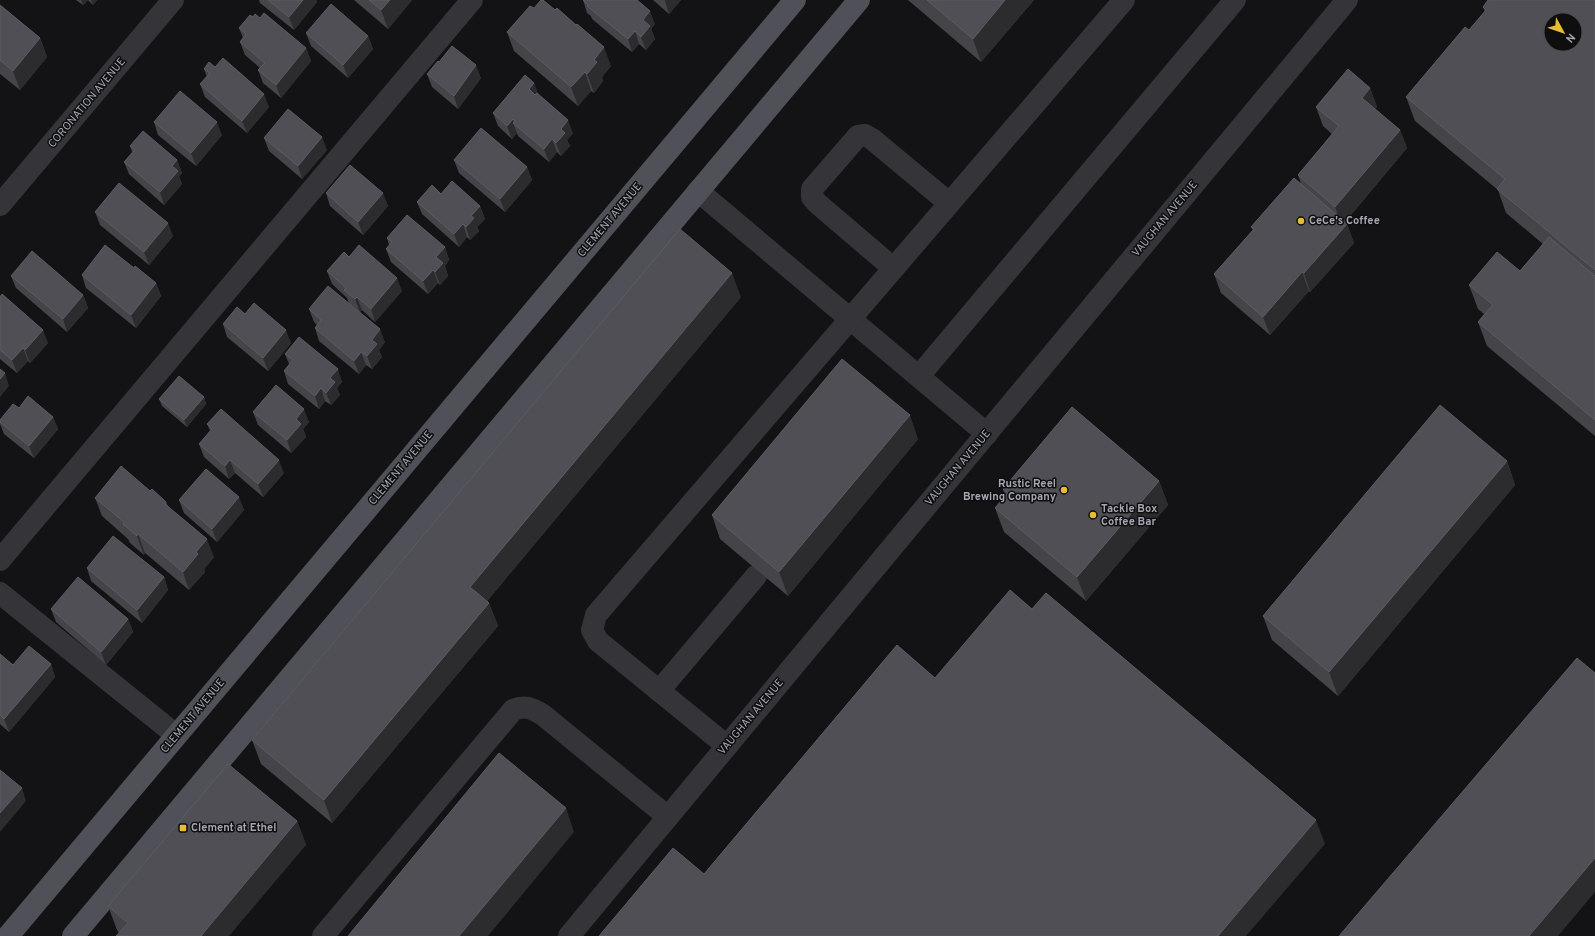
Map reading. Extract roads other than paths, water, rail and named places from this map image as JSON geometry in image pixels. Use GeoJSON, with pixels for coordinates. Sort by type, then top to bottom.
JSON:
{"type":"FeatureCollection","features":[{"type":"Feature","properties":{"kind":"main road","name":"CLEMENT AVENUE"},"geometry":{"type":"LineString","coordinates":[[8,936],[795,0]]}},
{"type":"Feature","properties":{"kind":"main road"},"geometry":{"type":"LineString","coordinates":[[73,936],[859,0]]}},
{"type":"Feature","properties":{"kind":"street","name":"CORONATION AVENUE"},"geometry":{"type":"LineString","coordinates":[[0,205],[173,0]]}},
{"type":"Feature","properties":{"kind":"street"},"geometry":{"type":"LineString","coordinates":[[0,560],[472,0]]}},
{"type":"Feature","properties":{"kind":"street"},"geometry":{"type":"LineString","coordinates":[[727,746],[598,641],[592,630],[596,615],[1124,0]]}},
{"type":"Feature","properties":{"kind":"street"},"geometry":{"type":"LineString","coordinates":[[919,376],[1235,0]]}},
{"type":"Feature","properties":{"kind":"street","name":"VAUGHAN AVENUE"},"geometry":{"type":"LineString","coordinates":[[569,936],[1347,0]]}},
{"type":"Feature","properties":{"kind":"street"},"geometry":{"type":"LineString","coordinates":[[893,268],[817,203],[812,197],[812,189],[858,136],[865,135],[872,139],[949,203]]}},
{"type":"Feature","properties":{"kind":"street"},"geometry":{"type":"LineString","coordinates":[[698,191],[851,318],[987,434]]}},
{"type":"Feature","properties":{"kind":"street"},"geometry":{"type":"LineString","coordinates":[[659,691],[756,576]]}},
{"type":"Feature","properties":{"kind":"street"},"geometry":{"type":"LineString","coordinates":[[0,593],[176,735]]}},
{"type":"Feature","properties":{"kind":"street"},"geometry":{"type":"LineString","coordinates":[[323,936],[513,710],[521,707],[533,708],[543,714],[668,817]]}},
{"type":"Feature","properties":{"kind":"place","name":"CeCe's Coffee"},"geometry":{"type":"Point","coordinates":[1301,221]}},
{"type":"Feature","properties":{"kind":"place","name":"Rustic Reel Brewing Company"},"geometry":{"type":"Point","coordinates":[1064,490]}},
{"type":"Feature","properties":{"kind":"place","name":"Tackle Box Coffee Bar"},"geometry":{"type":"Point","coordinates":[1093,515]}},
{"type":"Feature","properties":{"kind":"place","name":"Clement at Ethel"},"geometry":{"type":"Point","coordinates":[183,828]}}]}
